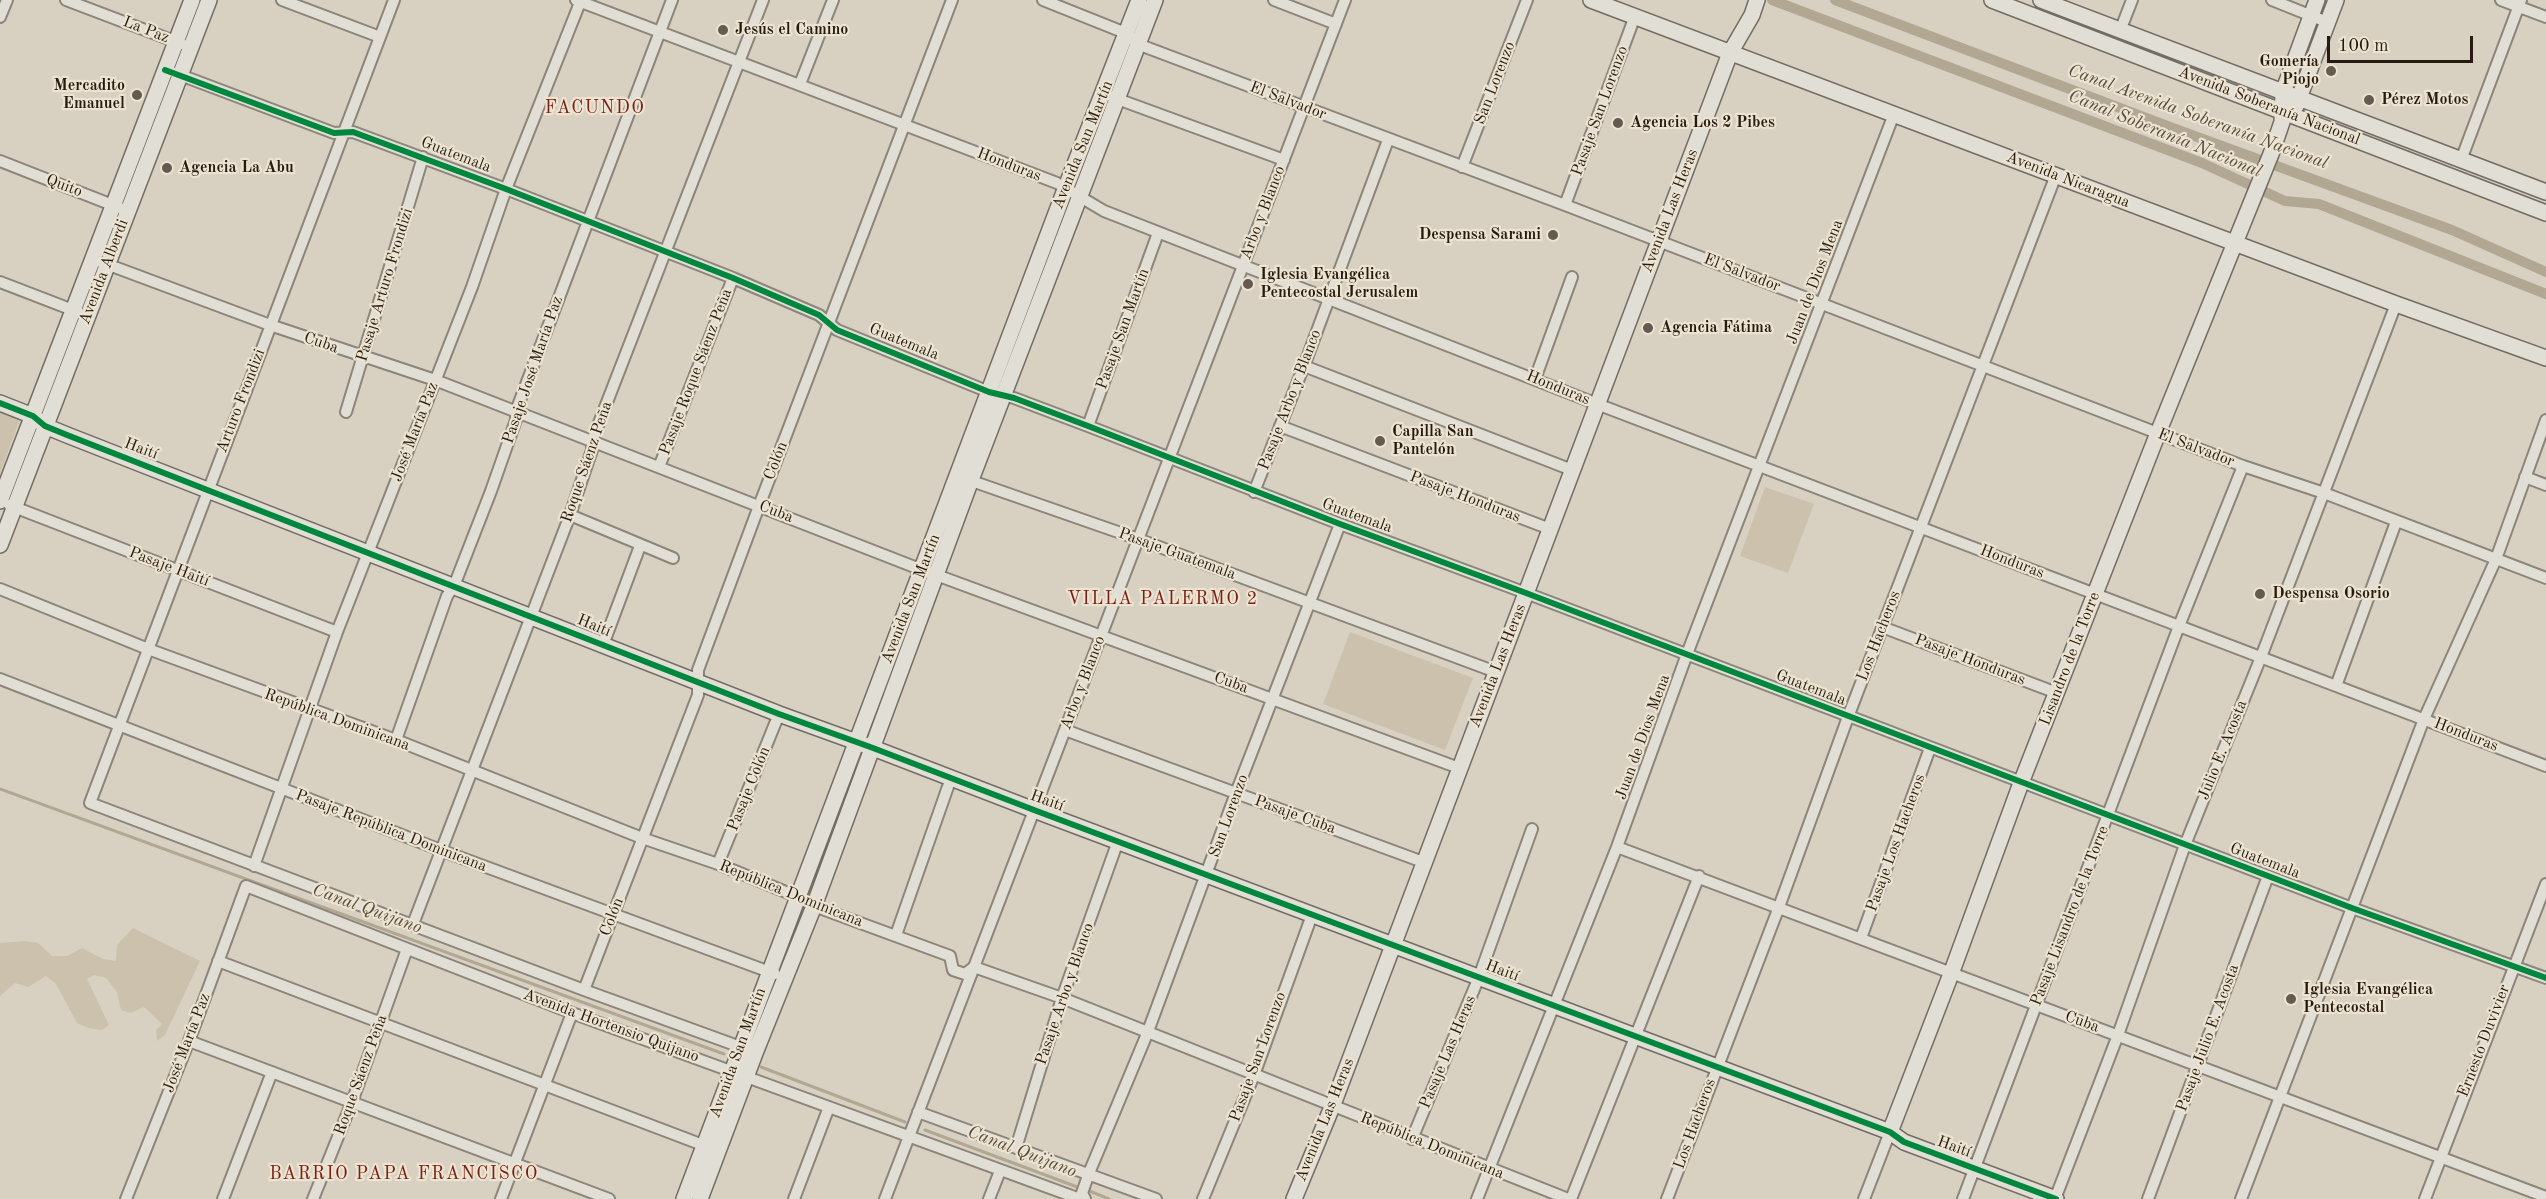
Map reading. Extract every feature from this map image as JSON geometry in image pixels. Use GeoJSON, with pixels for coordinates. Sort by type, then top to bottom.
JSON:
{"type":"FeatureCollection","features":[{"type":"Feature","properties":{"kind":"main road","name":"Avenida Alberdi"},"geometry":{"type":"LineString","coordinates":[[7,505],[45,426],[100,262],[113,205],[192,0]]}},
{"type":"Feature","properties":{"kind":"main road","name":"Avenida Alberdi"},"geometry":{"type":"LineString","coordinates":[[100,262],[128,211],[209,0]]}},
{"type":"Feature","properties":{"kind":"main road","name":"Avenida San Martín"},"geometry":{"type":"LineString","coordinates":[[1133,39],[1139,0]]}},
{"type":"Feature","properties":{"kind":"main road","name":"Avenida San Martín"},"geometry":{"type":"LineString","coordinates":[[700,1199],[747,1076],[748,1049],[768,972],[922,568],[1005,396],[1080,199],[1111,96],[1133,39],[1155,0]]}},
{"type":"Feature","properties":{"kind":"main road","name":"Avenida Nicaragua"},"geometry":{"type":"LineString","coordinates":[[1591,0],[2396,304],[2546,358]]}},
{"type":"Feature","properties":{"kind":"main road","name":"Avenida Soberanía Nacional"},"geometry":{"type":"LineString","coordinates":[[1992,0],[2285,115],[2546,213]]}},
{"type":"Feature","properties":{"kind":"main road"},"geometry":{"type":"LineString","coordinates":[[2021,0],[2065,28]]}},
{"type":"Feature","properties":{"kind":"main road","name":"Avenida Soberanía Nacional"},"geometry":{"type":"LineString","coordinates":[[2041,0],[2546,192]]}},
{"type":"Feature","properties":{"kind":"main road","name":"Lisandro de la Torre"},"geometry":{"type":"LineString","coordinates":[[2285,115],[2283,92],[2317,0]]}},
{"type":"Feature","properties":{"kind":"main road","name":"Lisandro de la Torre"},"geometry":{"type":"LineString","coordinates":[[1890,1132],[2021,783],[2158,433],[2285,115],[2300,98],[2336,0]]}},
{"type":"Feature","properties":{"kind":"main road","name":"Avenida Las Heras"},"geometry":{"type":"LineString","coordinates":[[1294,1199],[1332,1107],[1730,53],[1755,7]]}},
{"type":"Feature","properties":{"kind":"main road","name":"Avenida San Martín"},"geometry":{"type":"LineString","coordinates":[[684,1199],[732,1070],[748,1049],[784,977],[814,906],[937,574],[989,392],[1066,187],[1111,96]]}},
{"type":"Feature","properties":{"kind":"main road","name":"Avenida Alberdi"},"geometry":{"type":"LineString","coordinates":[[0,545],[7,505],[33,416],[81,313]]}},
{"type":"Feature","properties":{"kind":"main road","name":"Haití"},"geometry":{"type":"LineString","coordinates":[[0,403],[33,416],[45,426],[779,714],[1890,1132],[1904,1142],[2056,1199]]}},
{"type":"Feature","properties":{"kind":"street"},"geometry":{"type":"LineString","coordinates":[[0,17],[7,0]]}},
{"type":"Feature","properties":{"kind":"street","name":"La Paz"},"geometry":{"type":"LineString","coordinates":[[66,0],[191,47]]}},
{"type":"Feature","properties":{"kind":"street"},"geometry":{"type":"LineString","coordinates":[[282,0],[380,38]]}},
{"type":"Feature","properties":{"kind":"street","name":"Arturo Frondizi"},"geometry":{"type":"LineString","coordinates":[[90,803],[394,0]]}},
{"type":"Feature","properties":{"kind":"street","name":"Pasaje José María Paz"},"geometry":{"type":"LineString","coordinates":[[396,741],[447,596],[454,586],[516,420],[516,411],[672,0]]}},
{"type":"Feature","properties":{"kind":"street","name":"Roque Sáenz Peña"},"geometry":{"type":"LineString","coordinates":[[413,924],[443,851],[570,515],[592,450],[592,441],[763,0]]}},
{"type":"Feature","properties":{"kind":"street"},"geometry":{"type":"LineString","coordinates":[[800,84],[832,0]]}},
{"type":"Feature","properties":{"kind":"street","name":"Colón"},"geometry":{"type":"LineString","coordinates":[[584,990],[698,695],[698,670],[952,0]]}},
{"type":"Feature","properties":{"kind":"street","name":"El Salvador"},"geometry":{"type":"LineString","coordinates":[[1043,0],[1133,39],[1388,140],[1565,205],[2243,466],[2324,493],[2546,578]]}},
{"type":"Feature","properties":{"kind":"street"},"geometry":{"type":"LineString","coordinates":[[1274,0],[1336,24]]}},
{"type":"Feature","properties":{"kind":"street","name":"Arbo y Blanco"},"geometry":{"type":"LineString","coordinates":[[885,1199],[1345,0]]}},
{"type":"Feature","properties":{"kind":"street","name":"San Lorenzo"},"geometry":{"type":"LineString","coordinates":[[1462,167],[1527,0]]}},
{"type":"Feature","properties":{"kind":"street"},"geometry":{"type":"LineString","coordinates":[[2120,31],[2132,0]]}},
{"type":"Feature","properties":{"kind":"street"},"geometry":{"type":"LineString","coordinates":[[2272,0],[2327,22]]}},
{"type":"Feature","properties":{"kind":"street"},"geometry":{"type":"LineString","coordinates":[[2501,0],[2520,3],[2546,17]]}},
{"type":"Feature","properties":{"kind":"street","name":"Honduras"},"geometry":{"type":"LineString","coordinates":[[579,1],[1066,187],[1080,199],[1104,211],[1597,404],[2546,766]]}},
{"type":"Feature","properties":{"kind":"street","name":"José María Paz"},"geometry":{"type":"LineString","coordinates":[[254,866],[311,711],[337,632],[472,287],[506,189],[579,1]]}},
{"type":"Feature","properties":{"kind":"street"},"geometry":{"type":"LineString","coordinates":[[2461,160],[2520,3]]}},
{"type":"Feature","properties":{"kind":"street","name":"Pasaje San Lorenzo"},"geometry":{"type":"LineString","coordinates":[[1565,205],[1635,16]]}},
{"type":"Feature","properties":{"kind":"street","name":"Guatemala"},"geometry":{"type":"LineString","coordinates":[[165,69],[334,133],[354,132],[423,157],[733,278],[819,315],[837,330],[989,392],[1088,426],[1254,492],[1687,654],[2352,909],[2546,978]]}},
{"type":"Feature","properties":{"kind":"street"},"geometry":{"type":"LineString","coordinates":[[1111,96],[1284,160]]}},
{"type":"Feature","properties":{"kind":"street","name":"Juan de Dios Mena"},"geometry":{"type":"LineString","coordinates":[[1476,1199],[1617,847],[1687,654],[1894,114]]}},
{"type":"Feature","properties":{"kind":"street","name":"Pasaje Arbo y Blanco"},"geometry":{"type":"LineString","coordinates":[[1254,492],[1304,366],[1388,140]]}},
{"type":"Feature","properties":{"kind":"street","name":"Pasaje Arturo Frondizi"},"geometry":{"type":"LineString","coordinates":[[346,412],[423,157]]}},
{"type":"Feature","properties":{"kind":"street","name":"Quito"},"geometry":{"type":"LineString","coordinates":[[0,161],[128,211]]}},
{"type":"Feature","properties":{"kind":"street","name":"Los Hacheros"},"geometry":{"type":"LineString","coordinates":[[1667,1199],[1716,1066],[1779,907],[1882,627],[2056,175]]}},
{"type":"Feature","properties":{"kind":"street","name":"Pasaje San Martín"},"geometry":{"type":"LineString","coordinates":[[1088,426],[1158,233]]}},
{"type":"Feature","properties":{"kind":"street","name":"Cuba"},"geometry":{"type":"LineString","coordinates":[[100,262],[270,325],[435,380],[937,574],[1459,768]]}},
{"type":"Feature","properties":{"kind":"street"},"geometry":{"type":"LineString","coordinates":[[1534,379],[1572,277]]}},
{"type":"Feature","properties":{"kind":"street","name":"Pasaje Roque Sáenz Peña"},"geometry":{"type":"LineString","coordinates":[[659,467],[733,278]]}},
{"type":"Feature","properties":{"kind":"street"},"geometry":{"type":"LineString","coordinates":[[0,282],[81,313]]}},
{"type":"Feature","properties":{"kind":"street","name":"Julio E. Acosta"},"geometry":{"type":"LineString","coordinates":[[2056,1199],[2118,1035],[2185,845],[2261,657],[2396,304]]}},
{"type":"Feature","properties":{"kind":"street"},"geometry":{"type":"LineString","coordinates":[[1304,366],[1572,470]]}},
{"type":"Feature","properties":{"kind":"street"},"geometry":{"type":"LineString","coordinates":[[2241,1199],[2424,719],[2496,559],[2546,420]]}},
{"type":"Feature","properties":{"kind":"street","name":"Pasaje Honduras"},"geometry":{"type":"LineString","coordinates":[[1280,426],[1550,529]]}},
{"type":"Feature","properties":{"kind":"street","name":"Pasaje Lisandro de la Torre"},"geometry":{"type":"LineString","coordinates":[[1963,1199],[2179,626],[2243,466]]}},
{"type":"Feature","properties":{"kind":"street"},"geometry":{"type":"LineString","coordinates":[[2525,477],[2546,485]]}},
{"type":"Feature","properties":{"kind":"street","name":"Pasaje Guatemala"},"geometry":{"type":"LineString","coordinates":[[964,478],[1138,539],[1496,672]]}},
{"type":"Feature","properties":{"kind":"street","name":"Pasaje Haití"},"geometry":{"type":"LineString","coordinates":[[7,505],[337,632]]}},
{"type":"Feature","properties":{"kind":"street"},"geometry":{"type":"LineString","coordinates":[[570,515],[673,558]]}},
{"type":"Feature","properties":{"kind":"street"},"geometry":{"type":"LineString","coordinates":[[2336,686],[2396,522]]}},
{"type":"Feature","properties":{"kind":"street","name":"San Lorenzo"},"geometry":{"type":"LineString","coordinates":[[1082,1197],[1088,1177],[1147,1034],[1236,793],[1340,524]]}},
{"type":"Feature","properties":{"kind":"street"},"geometry":{"type":"LineString","coordinates":[[603,645],[640,546]]}},
{"type":"Feature","properties":{"kind":"street","name":"República Dominicana"},"geometry":{"type":"LineString","coordinates":[[0,589],[148,649],[396,741],[642,838],[718,864],[798,897],[814,906],[950,956],[953,970],[965,974],[974,967],[1062,998],[1147,1034],[1569,1199]]}},
{"type":"Feature","properties":{"kind":"street","name":"Pasaje Honduras"},"geometry":{"type":"LineString","coordinates":[[1882,627],[2057,693]]}},
{"type":"Feature","properties":{"kind":"street","name":"Pasaje República Dominicana"},"geometry":{"type":"LineString","coordinates":[[0,679],[443,851],[784,977]]}},
{"type":"Feature","properties":{"kind":"street","name":"Pasaje Colón"},"geometry":{"type":"LineString","coordinates":[[718,864],[779,714]]}},
{"type":"Feature","properties":{"kind":"street","name":"Pasaje Cuba"},"geometry":{"type":"LineString","coordinates":[[1065,730],[1424,862]]}},
{"type":"Feature","properties":{"kind":"street","name":"Pasaje Los Hacheros"},"geometry":{"type":"LineString","coordinates":[[1861,938],[1930,748]]}},
{"type":"Feature","properties":{"kind":"street"},"geometry":{"type":"LineString","coordinates":[[896,935],[951,778]]}},
{"type":"Feature","properties":{"kind":"street","name":"Avenida Hortensio Quijano"},"geometry":{"type":"LineString","coordinates":[[90,803],[584,990],[748,1049]]}},
{"type":"Feature","properties":{"kind":"street","name":"Pasaje Las Heras"},"geometry":{"type":"LineString","coordinates":[[1412,1139],[1479,977],[1532,829]]}},
{"type":"Feature","properties":{"kind":"street","name":"Pasaje Arbo y Blanco"},"geometry":{"type":"LineString","coordinates":[[1016,1148],[1062,998],[1118,841]]}},
{"type":"Feature","properties":{"kind":"street","name":"Cuba"},"geometry":{"type":"LineString","coordinates":[[1617,847],[2546,1197]]}},
{"type":"Feature","properties":{"kind":"street"},"geometry":{"type":"LineString","coordinates":[[1569,1199],[1699,876]]}},
{"type":"Feature","properties":{"kind":"street","name":"Pasaje Julio E. Acosta"},"geometry":{"type":"LineString","coordinates":[[2148,1199],[2268,876]]}},
{"type":"Feature","properties":{"kind":"street","name":"Ernesto Duvivier"},"geometry":{"type":"LineString","coordinates":[[2425,1199],[2546,884]]}},
{"type":"Feature","properties":{"kind":"street","name":"José María Paz"},"geometry":{"type":"LineString","coordinates":[[126,1199],[189,1041],[246,886]]}},
{"type":"Feature","properties":{"kind":"street","name":"Avenida Hortensio Quijano"},"geometry":{"type":"LineString","coordinates":[[246,886],[572,1013],[732,1070],[1000,1171],[1082,1197]]}},
{"type":"Feature","properties":{"kind":"street","name":"Pasaje San Lorenzo"},"geometry":{"type":"LineString","coordinates":[[1203,1199],[1254,1075],[1312,915]]}},
{"type":"Feature","properties":{"kind":"street","name":"Roque Sáenz Peña"},"geometry":{"type":"LineString","coordinates":[[313,1199],[352,1102],[407,950]]}},
{"type":"Feature","properties":{"kind":"street"},"geometry":{"type":"LineString","coordinates":[[218,961],[719,1151]]}},
{"type":"Feature","properties":{"kind":"street"},"geometry":{"type":"LineString","coordinates":[[501,1199],[572,1013]]}},
{"type":"Feature","properties":{"kind":"street"},"geometry":{"type":"LineString","coordinates":[[189,1041],[514,1163],[596,1197],[609,1199]]}},
{"type":"Feature","properties":{"kind":"street"},"geometry":{"type":"LineString","coordinates":[[223,1199],[272,1072]]}},
{"type":"Feature","properties":{"kind":"street"},"geometry":{"type":"LineString","coordinates":[[794,1199],[830,1107]]}},
{"type":"Feature","properties":{"kind":"street"},"geometry":{"type":"LineString","coordinates":[[918,1112],[1088,1177],[1156,1199]]}},
{"type":"Feature","properties":{"kind":"street","name":"Lisandro de la Torre"},"geometry":{"type":"LineString","coordinates":[[1864,1199],[1890,1132]]}},
{"type":"Feature","properties":{"kind":"street"},"geometry":{"type":"LineString","coordinates":[[990,1199],[1000,1171]]}},
{"type":"Feature","properties":{"kind":"shaded area"},"geometry":{"type":"Polygon","coordinates":[[[0,412],[20,419],[0,474],[0,412]]]}},
{"type":"Feature","properties":{"kind":"shaded area"},"geometry":{"type":"Polygon","coordinates":[[[1765,487],[1814,504],[1788,573],[1740,556],[1765,487]]]}},
{"type":"Feature","properties":{"kind":"shaded area"},"geometry":{"type":"Polygon","coordinates":[[[1350,632],[1473,678],[1445,750],[1323,704],[1350,632]]]}},
{"type":"Feature","properties":{"kind":"shaded area"},"geometry":{"type":"Polygon","coordinates":[[[133,928],[200,961],[165,1035],[157,1041],[156,1030],[162,1024],[144,1007],[130,1013],[121,1010],[117,992],[106,978],[94,975],[87,979],[109,1025],[102,1030],[88,1028],[77,1023],[56,984],[46,976],[28,987],[15,983],[0,996],[0,943],[25,941],[38,943],[52,956],[67,956],[82,948],[103,959],[116,961],[117,945],[133,928]]]}},
{"type":"Feature","properties":{"kind":"waterway","name":"Canal Soberanía Nacional"},"geometry":{"type":"LineString","coordinates":[[1772,0],[2202,163],[2285,201],[2319,204],[2546,294]]}},
{"type":"Feature","properties":{"kind":"waterway","name":"Canal Avenida Soberanía Nacional"},"geometry":{"type":"LineString","coordinates":[[1835,0],[2170,127],[2452,230],[2546,272]]}},
{"type":"Feature","properties":{"kind":"waterway","name":"Canal Quijano"},"geometry":{"type":"LineString","coordinates":[[0,789],[724,1054]]}},
{"type":"Feature","properties":{"kind":"waterway","name":"Canal Quijano"},"geometry":{"type":"LineString","coordinates":[[761,1067],[905,1122]]}},
{"type":"Feature","properties":{"kind":"waterway","name":"Canal Quijano"},"geometry":{"type":"LineString","coordinates":[[925,1130],[1080,1188]]}},
{"type":"Feature","properties":{"kind":"waterway","name":"Canal Quijano"},"geometry":{"type":"LineString","coordinates":[[1087,1190],[1109,1199]]}},
{"type":"Feature","properties":{"kind":"cycle path"},"geometry":{"type":"LineString","coordinates":[[165,70],[334,133],[353,132],[506,189],[733,278],[819,315],[837,330],[989,392],[1014,398],[2352,908],[2546,978]]}},
{"type":"Feature","properties":{"kind":"cycle path"},"geometry":{"type":"LineString","coordinates":[[0,403],[33,416],[45,426],[67,435],[779,714],[1890,1132],[1904,1142],[2056,1199]]}},
{"type":"Feature","properties":{"kind":"place","name":"Jesús el Camino"},"geometry":{"type":"Point","coordinates":[723,30]}},
{"type":"Feature","properties":{"kind":"place","name":"Gomería Piojo"},"geometry":{"type":"Point","coordinates":[2331,71]}},
{"type":"Feature","properties":{"kind":"place","name":"Mercadito Emanuel"},"geometry":{"type":"Point","coordinates":[137,95]}},
{"type":"Feature","properties":{"kind":"place","name":"Pérez Motos"},"geometry":{"type":"Point","coordinates":[2369,100]}},
{"type":"Feature","properties":{"kind":"place","name":"Agencia Los 2 Pibes"},"geometry":{"type":"Point","coordinates":[1618,123]}},
{"type":"Feature","properties":{"kind":"place","name":"Agencia La Abu"},"geometry":{"type":"Point","coordinates":[167,168]}},
{"type":"Feature","properties":{"kind":"place","name":"Despensa Sarami"},"geometry":{"type":"Point","coordinates":[1553,235]}},
{"type":"Feature","properties":{"kind":"place","name":"Iglesia Evangélica Pentecostal Jerusalem"},"geometry":{"type":"Point","coordinates":[1248,284]}},
{"type":"Feature","properties":{"kind":"place","name":"Agencia Fátima"},"geometry":{"type":"Point","coordinates":[1648,328]}},
{"type":"Feature","properties":{"kind":"place","name":"Capilla San Pantelón"},"geometry":{"type":"Point","coordinates":[1380,441]}},
{"type":"Feature","properties":{"kind":"place","name":"Despensa Osorio"},"geometry":{"type":"Point","coordinates":[2260,594]}},
{"type":"Feature","properties":{"kind":"place","name":"Iglesia Evangélica Pentecostal"},"geometry":{"type":"Point","coordinates":[2291,999]}},
{"type":"Feature","properties":{"kind":"district","name":"FACUNDO"},"geometry":{"type":"Point","coordinates":[595,108]}},
{"type":"Feature","properties":{"kind":"district","name":"VILLA PALERMO 2"},"geometry":{"type":"Point","coordinates":[1163,599]}},
{"type":"Feature","properties":{"kind":"district","name":"BARRIO PAPA FRANCISCO"},"geometry":{"type":"Point","coordinates":[404,1174]}}]}
